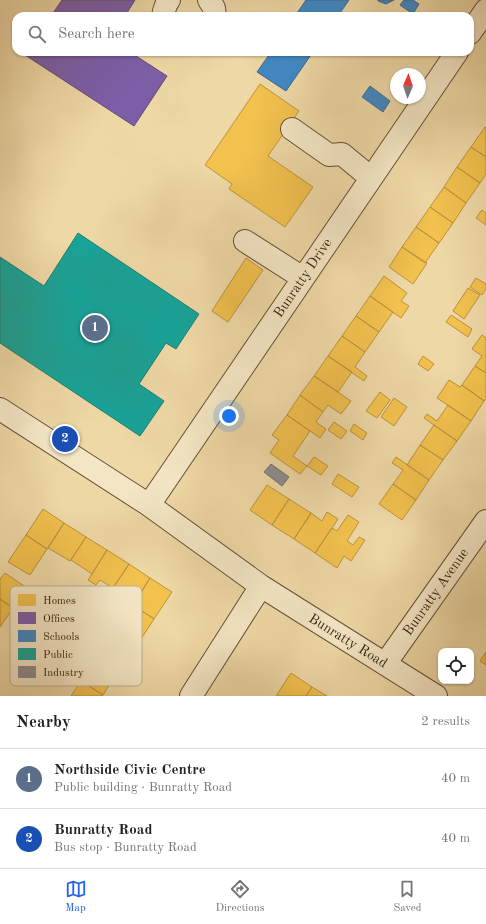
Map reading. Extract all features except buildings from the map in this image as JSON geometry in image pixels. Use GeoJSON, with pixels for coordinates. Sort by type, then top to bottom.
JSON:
{"type":"FeatureCollection","features":[{"type":"Feature","properties":{"kind":"street"},"geometry":{"type":"LineString","coordinates":[[164,12],[166,3],[169,0]]}},
{"type":"Feature","properties":{"kind":"street"},"geometry":{"type":"LineString","coordinates":[[209,0],[214,8],[214,12]]}},
{"type":"Feature","properties":{"kind":"street"},"geometry":{"type":"LineString","coordinates":[[474,27],[486,10]]}},
{"type":"Feature","properties":{"kind":"street","name":"Bunratty Drive"},"geometry":{"type":"LineString","coordinates":[[149,505],[454,56]]}},
{"type":"Feature","properties":{"kind":"street"},"geometry":{"type":"LineString","coordinates":[[292,129],[329,155],[342,154],[372,178]]}},
{"type":"Feature","properties":{"kind":"street"},"geometry":{"type":"LineString","coordinates":[[245,240],[303,278]]}},
{"type":"Feature","properties":{"kind":"street","name":"Bunratty Road"},"geometry":{"type":"LineString","coordinates":[[2,416],[149,505],[261,586],[436,696]]}},
{"type":"Feature","properties":{"kind":"street","name":"Bunratty Avenue"},"geometry":{"type":"LineString","coordinates":[[385,664],[486,521]]}},
{"type":"Feature","properties":{"kind":"street"},"geometry":{"type":"LineString","coordinates":[[191,696],[261,586]]}},
{"type":"Feature","properties":{"kind":"place","name":"Northside Civic Centre"},"geometry":{"type":"Point","coordinates":[95,328]}},
{"type":"Feature","properties":{"kind":"place","name":"Bunratty Road"},"geometry":{"type":"Point","coordinates":[65,439]}}]}
